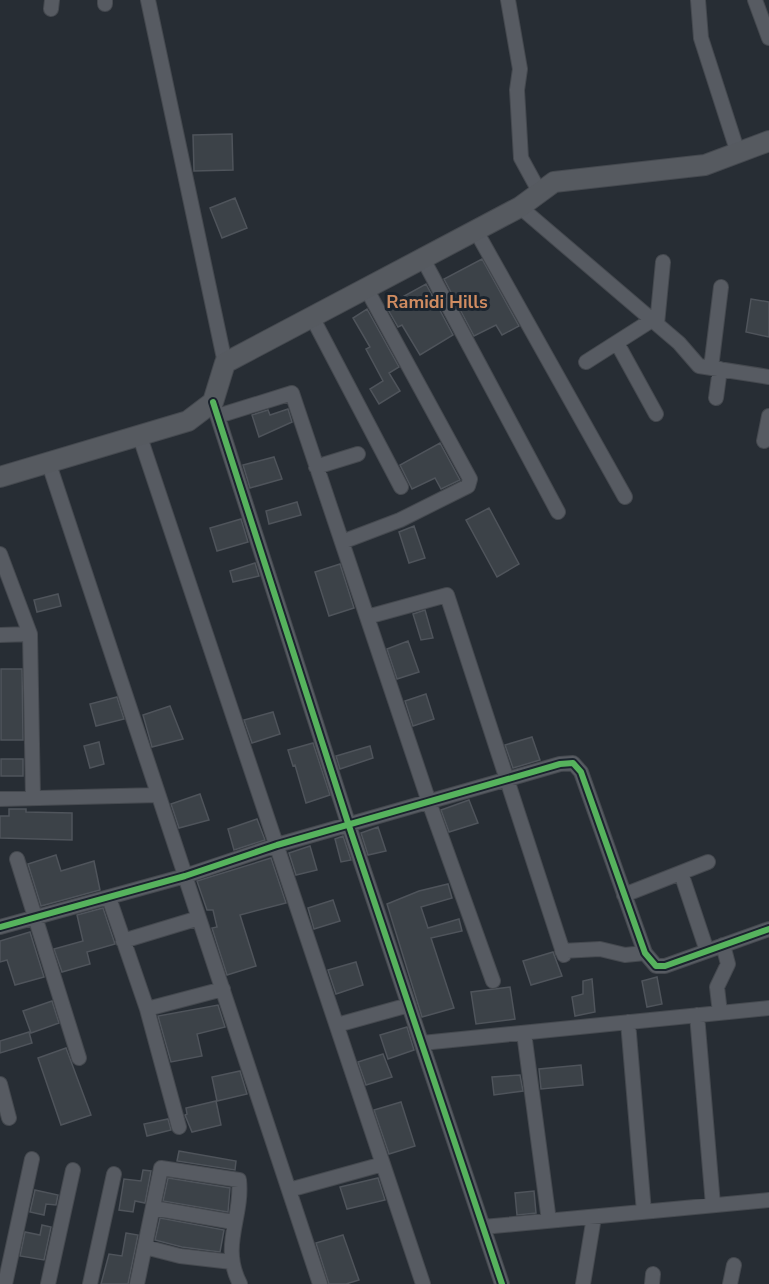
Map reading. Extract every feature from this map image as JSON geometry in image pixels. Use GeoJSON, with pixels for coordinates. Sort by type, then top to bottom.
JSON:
{"type":"FeatureCollection","features":[{"type":"Feature","properties":{"kind":"street"},"geometry":{"type":"LineString","coordinates":[[148,0],[225,363],[216,409],[349,826],[502,1284]]}},
{"type":"Feature","properties":{"kind":"street"},"geometry":{"type":"LineString","coordinates":[[508,0],[520,69],[517,90],[521,158],[539,191]]}},
{"type":"Feature","properties":{"kind":"street"},"geometry":{"type":"LineString","coordinates":[[698,0],[701,38],[738,153]]}},
{"type":"Feature","properties":{"kind":"street"},"geometry":{"type":"LineString","coordinates":[[755,0],[769,38]]}},
{"type":"Feature","properties":{"kind":"street"},"geometry":{"type":"LineString","coordinates":[[225,363],[520,207],[554,182],[705,165],[769,141]]}},
{"type":"Feature","properties":{"kind":"street"},"geometry":{"type":"LineString","coordinates":[[520,207],[680,343],[699,366],[769,377]]}},
{"type":"Feature","properties":{"kind":"street"},"geometry":{"type":"LineString","coordinates":[[476,231],[625,497]]}},
{"type":"Feature","properties":{"kind":"street"},"geometry":{"type":"LineString","coordinates":[[423,258],[558,512]]}},
{"type":"Feature","properties":{"kind":"street"},"geometry":{"type":"LineString","coordinates":[[655,322],[663,262]]}},
{"type":"Feature","properties":{"kind":"street"},"geometry":{"type":"LineString","coordinates":[[716,398],[715,369],[721,286]]}},
{"type":"Feature","properties":{"kind":"street"},"geometry":{"type":"LineString","coordinates":[[342,542],[400,520],[468,486],[470,479],[366,288]]}},
{"type":"Feature","properties":{"kind":"street"},"geometry":{"type":"LineString","coordinates":[[312,317],[401,487]]}},
{"type":"Feature","properties":{"kind":"street"},"geometry":{"type":"LineString","coordinates":[[586,362],[655,322]]}},
{"type":"Feature","properties":{"kind":"street"},"geometry":{"type":"LineString","coordinates":[[617,343],[656,414]]}},
{"type":"Feature","properties":{"kind":"street"},"geometry":{"type":"LineString","coordinates":[[0,477],[188,421],[216,409],[292,393],[429,802],[493,981]]}},
{"type":"Feature","properties":{"kind":"street"},"geometry":{"type":"LineString","coordinates":[[764,441],[769,416]]}},
{"type":"Feature","properties":{"kind":"street"},"geometry":{"type":"LineString","coordinates":[[139,434],[423,1284]]}},
{"type":"Feature","properties":{"kind":"street"},"geometry":{"type":"LineString","coordinates":[[316,467],[358,454]]}},
{"type":"Feature","properties":{"kind":"street"},"geometry":{"type":"LineString","coordinates":[[48,461],[320,1284]]}},
{"type":"Feature","properties":{"kind":"street"},"geometry":{"type":"LineString","coordinates":[[0,554],[30,634],[33,798]]}},
{"type":"Feature","properties":{"kind":"street"},"geometry":{"type":"LineString","coordinates":[[367,616],[447,595],[563,953],[600,949],[625,955],[645,953]]}},
{"type":"Feature","properties":{"kind":"street"},"geometry":{"type":"LineString","coordinates":[[0,635],[30,634]]}},
{"type":"Feature","properties":{"kind":"street"},"geometry":{"type":"LineString","coordinates":[[0,927],[185,876],[277,845],[560,764],[573,763],[581,772],[645,953],[656,966],[665,966],[760,930],[769,929]]}},
{"type":"Feature","properties":{"kind":"street"},"geometry":{"type":"LineString","coordinates":[[0,799],[158,795]]}},
{"type":"Feature","properties":{"kind":"street"},"geometry":{"type":"LineString","coordinates":[[17,859],[79,1058]]}},
{"type":"Feature","properties":{"kind":"street"},"geometry":{"type":"LineString","coordinates":[[624,895],[708,862]]}},
{"type":"Feature","properties":{"kind":"street"},"geometry":{"type":"LineString","coordinates":[[681,873],[707,951]]}},
{"type":"Feature","properties":{"kind":"street"},"geometry":{"type":"LineString","coordinates":[[109,898],[147,1009],[179,1127]]}},
{"type":"Feature","properties":{"kind":"street"},"geometry":{"type":"LineString","coordinates":[[123,941],[199,918]]}},
{"type":"Feature","properties":{"kind":"street"},"geometry":{"type":"LineString","coordinates":[[720,1013],[717,987],[728,964],[723,945]]}},
{"type":"Feature","properties":{"kind":"street"},"geometry":{"type":"LineString","coordinates":[[147,1009],[223,988]]}},
{"type":"Feature","properties":{"kind":"street"},"geometry":{"type":"LineString","coordinates":[[337,1025],[409,1005]]}},
{"type":"Feature","properties":{"kind":"street"},"geometry":{"type":"LineString","coordinates":[[422,1043],[769,1008]]}},
{"type":"Feature","properties":{"kind":"street"},"geometry":{"type":"LineString","coordinates":[[697,1015],[713,1206]]}},
{"type":"Feature","properties":{"kind":"street"},"geometry":{"type":"LineString","coordinates":[[628,1022],[644,1212]]}},
{"type":"Feature","properties":{"kind":"street"},"geometry":{"type":"LineString","coordinates":[[524,1033],[549,1221]]}},
{"type":"Feature","properties":{"kind":"street"},"geometry":{"type":"LineString","coordinates":[[0,1084],[9,1118]]}},
{"type":"Feature","properties":{"kind":"street"},"geometry":{"type":"LineString","coordinates":[[5,1284],[32,1159]]}},
{"type":"Feature","properties":{"kind":"street"},"geometry":{"type":"LineString","coordinates":[[289,1190],[383,1164]]}},
{"type":"Feature","properties":{"kind":"street"},"geometry":{"type":"LineString","coordinates":[[137,1284],[161,1168],[239,1180],[240,1194],[233,1222],[232,1270],[240,1284]]}},
{"type":"Feature","properties":{"kind":"street"},"geometry":{"type":"LineString","coordinates":[[48,1284],[73,1170]]}},
{"type":"Feature","properties":{"kind":"street"},"geometry":{"type":"LineString","coordinates":[[90,1284],[114,1174]]}},
{"type":"Feature","properties":{"kind":"street"},"geometry":{"type":"LineString","coordinates":[[483,1227],[769,1200]]}},
{"type":"Feature","properties":{"kind":"street"},"geometry":{"type":"LineString","coordinates":[[153,1208],[233,1222]]}},
{"type":"Feature","properties":{"kind":"street"},"geometry":{"type":"LineString","coordinates":[[583,1284],[594,1216]]}},
{"type":"Feature","properties":{"kind":"street"},"geometry":{"type":"LineString","coordinates":[[145,1247],[180,1256],[232,1262]]}},
{"type":"Feature","properties":{"kind":"street"},"geometry":{"type":"LineString","coordinates":[[730,1284],[734,1265]]}},
{"type":"Feature","properties":{"kind":"building"},"geometry":{"type":"Polygon","coordinates":[[[232,134],[233,170],[194,171],[193,135],[232,134]]]}},
{"type":"Feature","properties":{"kind":"building"},"geometry":{"type":"Polygon","coordinates":[[[235,198],[247,228],[222,238],[210,208],[235,198]]]}},
{"type":"Feature","properties":{"kind":"building"},"geometry":{"type":"Polygon","coordinates":[[[482,259],[519,326],[502,335],[496,325],[474,336],[444,279],[482,259]]]}},
{"type":"Feature","properties":{"kind":"building"},"geometry":{"type":"Polygon","coordinates":[[[426,284],[453,335],[420,355],[402,325],[398,327],[386,306],[426,284]]]}},
{"type":"Feature","properties":{"kind":"building"},"geometry":{"type":"Polygon","coordinates":[[[751,299],[769,302],[769,337],[746,332],[751,299]]]}},
{"type":"Feature","properties":{"kind":"building"},"geometry":{"type":"Polygon","coordinates":[[[367,309],[399,367],[389,373],[400,391],[379,404],[370,389],[383,381],[366,349],[370,347],[353,318],[367,309]]]}},
{"type":"Feature","properties":{"kind":"building"},"geometry":{"type":"Polygon","coordinates":[[[288,409],[292,422],[259,437],[252,415],[268,410],[270,415],[288,409]]]}},
{"type":"Feature","properties":{"kind":"building"},"geometry":{"type":"Polygon","coordinates":[[[440,443],[460,480],[441,489],[435,478],[412,489],[400,465],[440,443]]]}},
{"type":"Feature","properties":{"kind":"building"},"geometry":{"type":"Polygon","coordinates":[[[274,457],[282,479],[250,488],[243,465],[274,457]]]}},
{"type":"Feature","properties":{"kind":"building"},"geometry":{"type":"Polygon","coordinates":[[[297,502],[301,515],[269,524],[266,511],[297,502]]]}},
{"type":"Feature","properties":{"kind":"building"},"geometry":{"type":"Polygon","coordinates":[[[489,508],[519,564],[497,577],[466,520],[489,508]]]}},
{"type":"Feature","properties":{"kind":"building"},"geometry":{"type":"Polygon","coordinates":[[[241,519],[248,542],[217,551],[210,528],[241,519]]]}},
{"type":"Feature","properties":{"kind":"building"},"geometry":{"type":"Polygon","coordinates":[[[414,526],[425,558],[409,563],[399,532],[414,526]]]}},
{"type":"Feature","properties":{"kind":"building"},"geometry":{"type":"Polygon","coordinates":[[[255,563],[259,576],[233,582],[230,571],[255,563]]]}},
{"type":"Feature","properties":{"kind":"building"},"geometry":{"type":"Polygon","coordinates":[[[340,564],[354,608],[329,616],[315,572],[340,564]]]}},
{"type":"Feature","properties":{"kind":"building"},"geometry":{"type":"Polygon","coordinates":[[[58,594],[61,606],[37,612],[34,600],[58,594]]]}},
{"type":"Feature","properties":{"kind":"building"},"geometry":{"type":"Polygon","coordinates":[[[425,610],[433,638],[421,640],[413,614],[425,610]]]}},
{"type":"Feature","properties":{"kind":"building"},"geometry":{"type":"Polygon","coordinates":[[[408,641],[419,672],[397,679],[387,649],[408,641]]]}},
{"type":"Feature","properties":{"kind":"building"},"geometry":{"type":"Polygon","coordinates":[[[1,669],[22,669],[23,740],[1,740],[1,669]]]}},
{"type":"Feature","properties":{"kind":"building"},"geometry":{"type":"Polygon","coordinates":[[[426,694],[434,719],[413,726],[405,701],[426,694]]]}},
{"type":"Feature","properties":{"kind":"building"},"geometry":{"type":"Polygon","coordinates":[[[117,697],[124,719],[96,726],[90,704],[117,697]]]}},
{"type":"Feature","properties":{"kind":"building"},"geometry":{"type":"Polygon","coordinates":[[[170,706],[183,739],[152,747],[143,715],[170,706]]]}},
{"type":"Feature","properties":{"kind":"building"},"geometry":{"type":"Polygon","coordinates":[[[273,712],[280,734],[252,743],[244,720],[273,712]]]}},
{"type":"Feature","properties":{"kind":"building"},"geometry":{"type":"Polygon","coordinates":[[[532,737],[540,760],[513,768],[505,745],[532,737]]]}},
{"type":"Feature","properties":{"kind":"building"},"geometry":{"type":"Polygon","coordinates":[[[99,742],[104,764],[90,768],[84,746],[99,742]]]}},
{"type":"Feature","properties":{"kind":"building"},"geometry":{"type":"Polygon","coordinates":[[[313,743],[330,795],[306,803],[295,765],[293,766],[288,750],[313,743]]]}},
{"type":"Feature","properties":{"kind":"building"},"geometry":{"type":"Polygon","coordinates":[[[370,746],[373,758],[340,769],[336,756],[370,746]]]}},
{"type":"Feature","properties":{"kind":"building"},"geometry":{"type":"Polygon","coordinates":[[[1,759],[23,759],[23,776],[1,776],[1,759]]]}},
{"type":"Feature","properties":{"kind":"building"},"geometry":{"type":"Polygon","coordinates":[[[200,794],[209,820],[179,828],[171,804],[200,794]]]}},
{"type":"Feature","properties":{"kind":"building"},"geometry":{"type":"Polygon","coordinates":[[[469,800],[478,823],[449,832],[441,810],[469,800]]]}},
{"type":"Feature","properties":{"kind":"building"},"geometry":{"type":"Polygon","coordinates":[[[9,809],[26,809],[26,812],[72,813],[72,840],[0,838],[0,816],[9,816],[9,809]]]}},
{"type":"Feature","properties":{"kind":"building"},"geometry":{"type":"Polygon","coordinates":[[[257,819],[265,840],[234,850],[228,829],[257,819]]]}},
{"type":"Feature","properties":{"kind":"building"},"geometry":{"type":"Polygon","coordinates":[[[378,827],[386,851],[368,855],[361,833],[378,827]]]}},
{"type":"Feature","properties":{"kind":"building"},"geometry":{"type":"Polygon","coordinates":[[[343,836],[351,860],[341,862],[335,839],[343,836]]]}},
{"type":"Feature","properties":{"kind":"building"},"geometry":{"type":"Polygon","coordinates":[[[310,846],[317,870],[296,875],[289,853],[310,846]]]}},
{"type":"Feature","properties":{"kind":"building"},"geometry":{"type":"Polygon","coordinates":[[[56,855],[61,871],[94,861],[100,890],[41,906],[28,864],[56,855]]]}},
{"type":"Feature","properties":{"kind":"building"},"geometry":{"type":"Polygon","coordinates":[[[271,858],[286,903],[240,915],[256,966],[227,975],[212,928],[217,927],[213,910],[207,910],[197,881],[271,858]]]}},
{"type":"Feature","properties":{"kind":"building"},"geometry":{"type":"Polygon","coordinates":[[[448,884],[452,898],[421,907],[428,928],[459,919],[462,931],[431,938],[454,1008],[422,1017],[387,904],[419,891],[448,884]]]}},
{"type":"Feature","properties":{"kind":"building"},"geometry":{"type":"Polygon","coordinates":[[[333,900],[340,921],[314,929],[308,908],[333,900]]]}},
{"type":"Feature","properties":{"kind":"building"},"geometry":{"type":"Polygon","coordinates":[[[103,908],[115,944],[87,952],[90,964],[62,972],[54,949],[83,941],[77,915],[103,908]]]}},
{"type":"Feature","properties":{"kind":"building"},"geometry":{"type":"Polygon","coordinates":[[[30,932],[44,977],[15,985],[7,960],[0,962],[0,941],[30,932]]]}},
{"type":"Feature","properties":{"kind":"building"},"geometry":{"type":"Polygon","coordinates":[[[553,952],[562,976],[531,985],[523,961],[553,952]]]}},
{"type":"Feature","properties":{"kind":"building"},"geometry":{"type":"Polygon","coordinates":[[[356,962],[363,985],[336,994],[328,970],[356,962]]]}},
{"type":"Feature","properties":{"kind":"building"},"geometry":{"type":"Polygon","coordinates":[[[657,977],[662,1004],[647,1007],[642,981],[657,977]]]}},
{"type":"Feature","properties":{"kind":"building"},"geometry":{"type":"Polygon","coordinates":[[[592,979],[595,1012],[575,1016],[572,997],[583,994],[583,981],[592,979]]]}},
{"type":"Feature","properties":{"kind":"building"},"geometry":{"type":"Polygon","coordinates":[[[510,987],[515,1019],[476,1024],[471,992],[510,987]]]}},
{"type":"Feature","properties":{"kind":"building"},"geometry":{"type":"Polygon","coordinates":[[[52,1001],[59,1023],[31,1033],[23,1011],[52,1001]]]}},
{"type":"Feature","properties":{"kind":"building"},"geometry":{"type":"Polygon","coordinates":[[[218,1005],[225,1027],[197,1034],[202,1056],[171,1062],[158,1016],[218,1005]]]}},
{"type":"Feature","properties":{"kind":"building"},"geometry":{"type":"Polygon","coordinates":[[[407,1027],[414,1050],[388,1059],[380,1035],[407,1027]]]}},
{"type":"Feature","properties":{"kind":"building"},"geometry":{"type":"Polygon","coordinates":[[[29,1032],[32,1043],[0,1053],[0,1041],[29,1032]]]}},
{"type":"Feature","properties":{"kind":"building"},"geometry":{"type":"Polygon","coordinates":[[[66,1048],[91,1115],[61,1125],[38,1058],[66,1048]]]}},
{"type":"Feature","properties":{"kind":"building"},"geometry":{"type":"Polygon","coordinates":[[[383,1054],[392,1077],[366,1085],[358,1062],[383,1054]]]}},
{"type":"Feature","properties":{"kind":"building"},"geometry":{"type":"Polygon","coordinates":[[[581,1065],[583,1085],[541,1089],[539,1069],[581,1065]]]}},
{"type":"Feature","properties":{"kind":"building"},"geometry":{"type":"Polygon","coordinates":[[[240,1071],[247,1094],[217,1101],[212,1077],[240,1071]]]}},
{"type":"Feature","properties":{"kind":"building"},"geometry":{"type":"Polygon","coordinates":[[[520,1075],[523,1091],[494,1095],[492,1077],[520,1075]]]}},
{"type":"Feature","properties":{"kind":"building"},"geometry":{"type":"Polygon","coordinates":[[[216,1101],[221,1125],[192,1132],[185,1115],[187,1114],[186,1108],[216,1101]]]}},
{"type":"Feature","properties":{"kind":"building"},"geometry":{"type":"Polygon","coordinates":[[[401,1102],[415,1146],[389,1154],[374,1110],[401,1102]]]}},
{"type":"Feature","properties":{"kind":"building"},"geometry":{"type":"Polygon","coordinates":[[[168,1119],[171,1130],[147,1136],[144,1124],[168,1119]]]}},
{"type":"Feature","properties":{"kind":"building"},"geometry":{"type":"Polygon","coordinates":[[[179,1151],[236,1161],[235,1170],[177,1161],[179,1151]]]}},
{"type":"Feature","properties":{"kind":"building"},"geometry":{"type":"Polygon","coordinates":[[[143,1170],[151,1171],[145,1203],[135,1201],[133,1212],[119,1210],[124,1179],[141,1181],[143,1170]]]}},
{"type":"Feature","properties":{"kind":"building"},"geometry":{"type":"Polygon","coordinates":[[[168,1178],[230,1188],[228,1212],[163,1201],[168,1178]]]}},
{"type":"Feature","properties":{"kind":"building"},"geometry":{"type":"Polygon","coordinates":[[[378,1178],[385,1200],[347,1209],[340,1187],[378,1178]]]}},
{"type":"Feature","properties":{"kind":"building"},"geometry":{"type":"Polygon","coordinates":[[[35,1190],[58,1195],[56,1205],[46,1204],[44,1215],[30,1212],[35,1190]]]}},
{"type":"Feature","properties":{"kind":"building"},"geometry":{"type":"Polygon","coordinates":[[[534,1191],[536,1213],[517,1215],[515,1193],[534,1191]]]}},
{"type":"Feature","properties":{"kind":"building"},"geometry":{"type":"Polygon","coordinates":[[[160,1218],[224,1230],[220,1252],[182,1247],[155,1240],[160,1218]]]}},
{"type":"Feature","properties":{"kind":"building"},"geometry":{"type":"Polygon","coordinates":[[[42,1225],[51,1227],[44,1260],[20,1256],[25,1232],[40,1235],[42,1225]]]}},
{"type":"Feature","properties":{"kind":"building"},"geometry":{"type":"Polygon","coordinates":[[[126,1233],[138,1235],[128,1284],[101,1284],[109,1254],[122,1256],[126,1233]]]}},
{"type":"Feature","properties":{"kind":"building"},"geometry":{"type":"Polygon","coordinates":[[[343,1235],[359,1280],[346,1284],[329,1284],[316,1243],[343,1235]]]}},
{"type":"Feature","properties":{"kind":"cycle path"},"geometry":{"type":"LineString","coordinates":[[213,402],[349,826],[502,1284]]}},
{"type":"Feature","properties":{"kind":"cycle path"},"geometry":{"type":"LineString","coordinates":[[0,927],[185,876],[277,845],[560,764],[573,763],[581,772],[645,953],[656,966],[665,966],[769,929]]}},
{"type":"Feature","properties":{"kind":"district","name":"Ramidi Hills"},"geometry":{"type":"Point","coordinates":[437,302]}}]}
